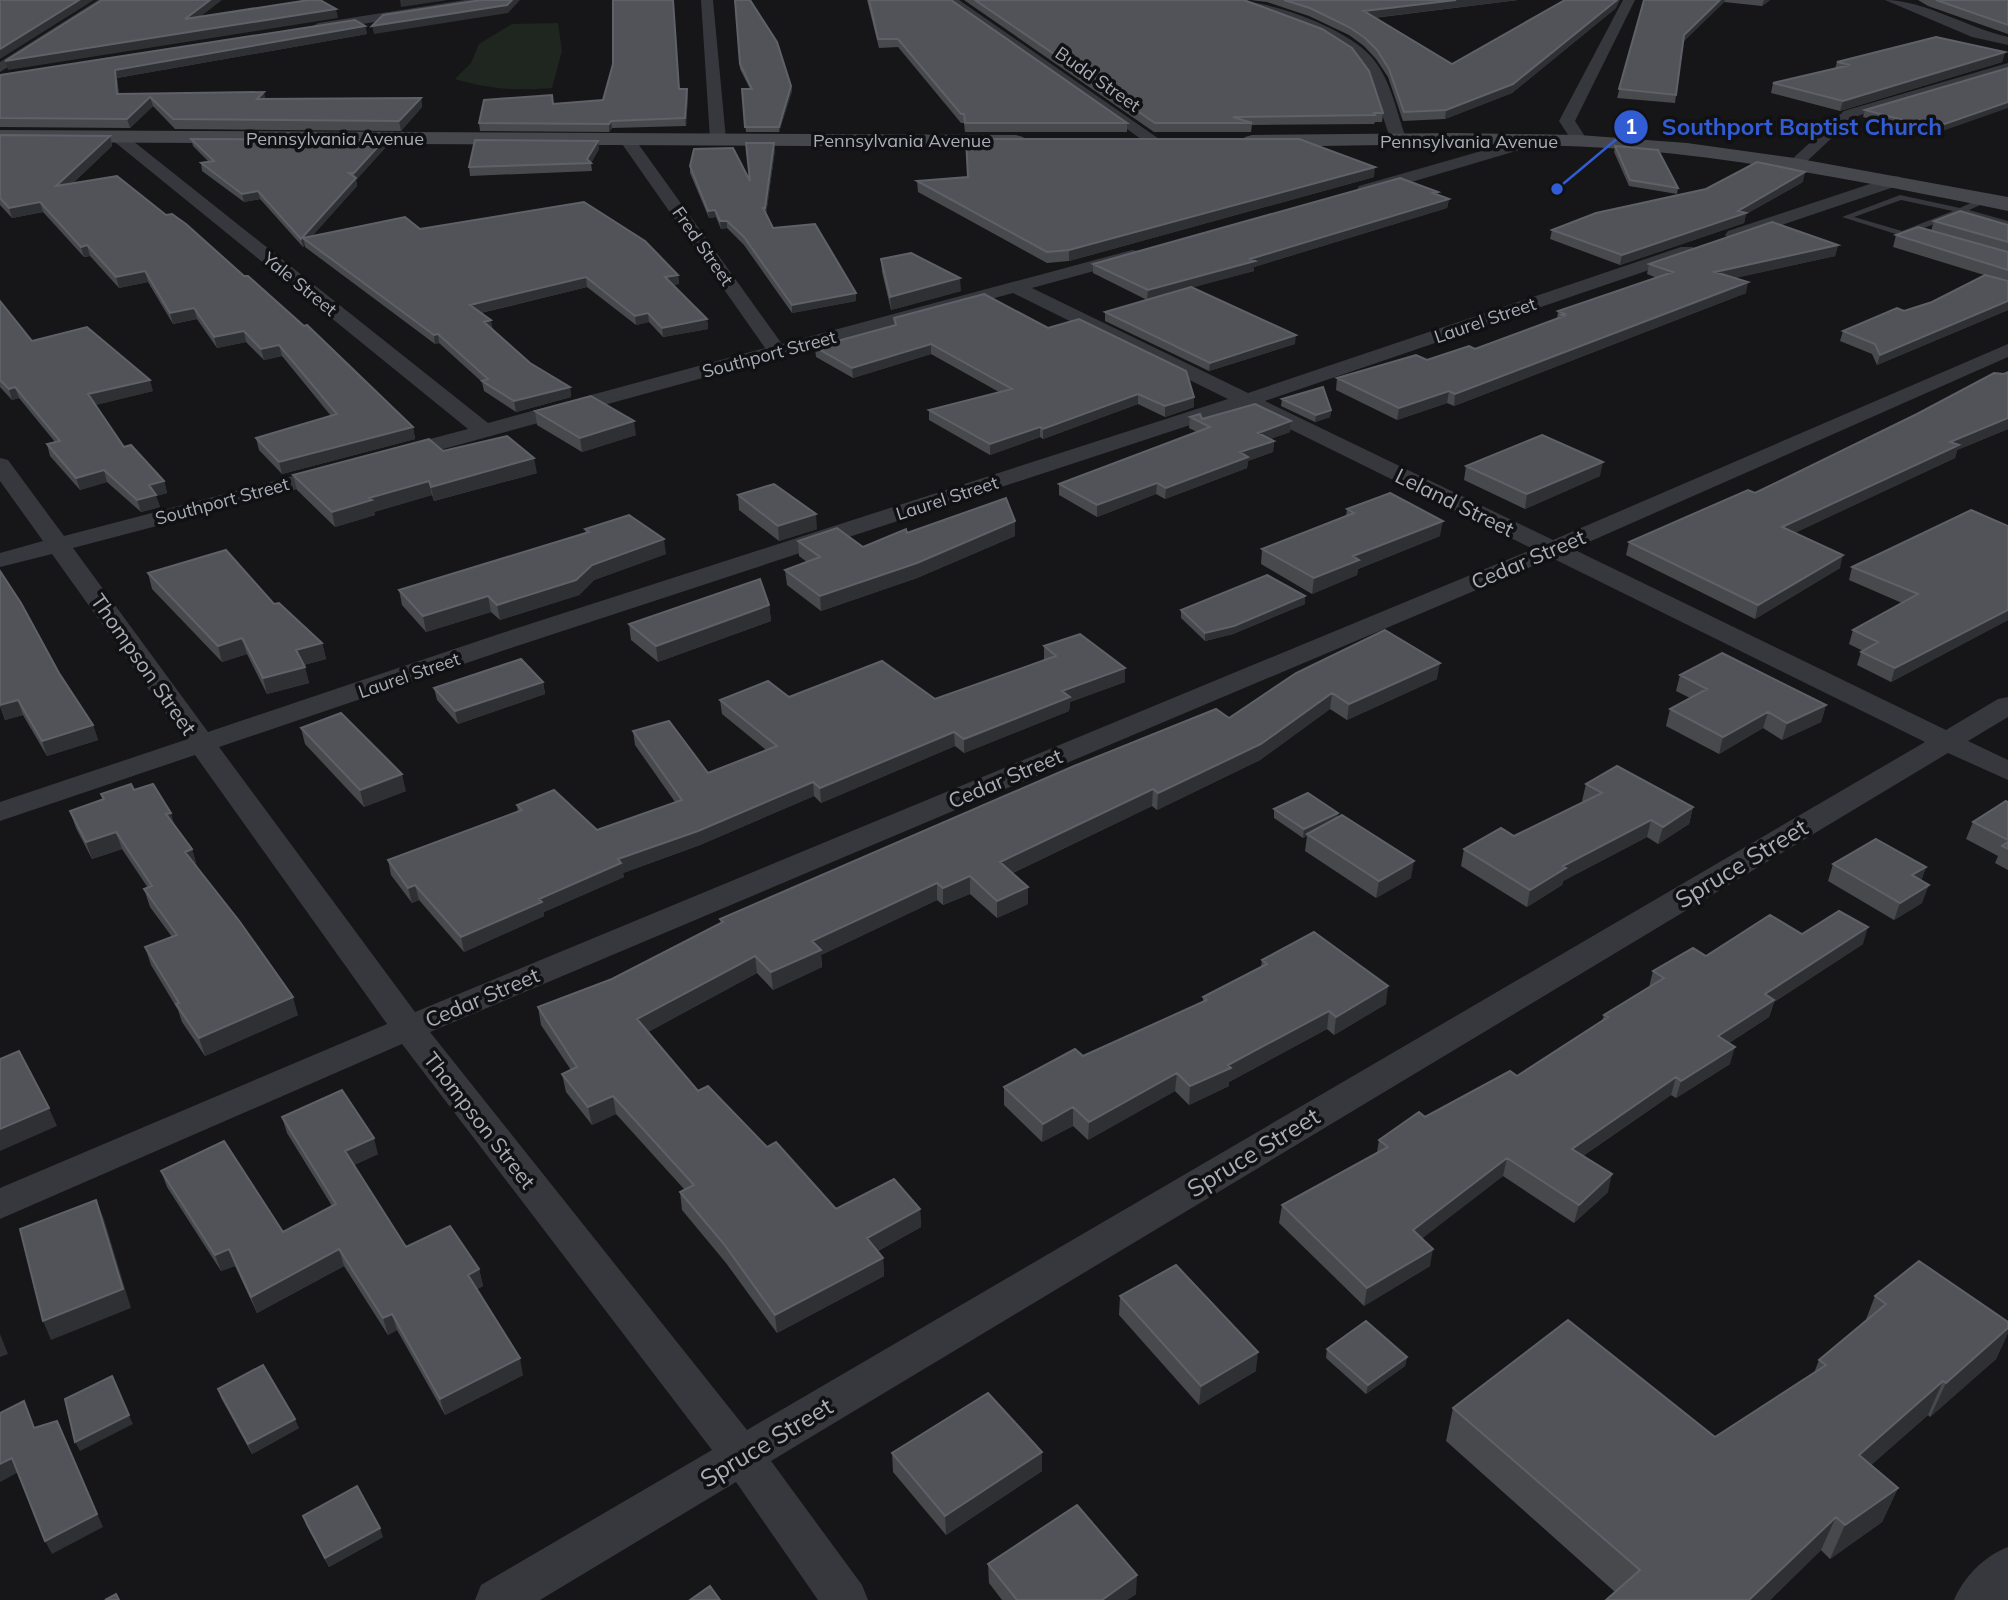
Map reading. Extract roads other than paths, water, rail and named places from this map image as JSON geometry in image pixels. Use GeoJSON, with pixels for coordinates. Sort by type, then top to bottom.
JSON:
{"type":"FeatureCollection","features":[{"type":"Feature","properties":{"kind":"main road","name":"Pennsylvania Avenue"},"geometry":{"type":"LineString","coordinates":[[0,136],[1031,141]]}},
{"type":"Feature","properties":{"kind":"main road","name":"Pennsylvania Avenue"},"geometry":{"type":"LineString","coordinates":[[1236,141],[1537,140],[1673,148],[1796,163],[2008,204]]}},
{"type":"Feature","properties":{"kind":"main road"},"geometry":{"type":"LineString","coordinates":[[1113,141],[1161,141]]}},
{"type":"Feature","properties":{"kind":"street"},"geometry":{"type":"LineString","coordinates":[[0,68],[107,0]]}},
{"type":"Feature","properties":{"kind":"street"},"geometry":{"type":"LineString","coordinates":[[299,30],[489,0]]}},
{"type":"Feature","properties":{"kind":"street"},"geometry":{"type":"LineString","coordinates":[[707,0],[718,139]]}},
{"type":"Feature","properties":{"kind":"street","name":"Budd Street"},"geometry":{"type":"LineString","coordinates":[[951,0],[1161,141]]}},
{"type":"Feature","properties":{"kind":"street"},"geometry":{"type":"LineString","coordinates":[[1237,0],[1338,38],[1359,51],[1372,67],[1399,141]]}},
{"type":"Feature","properties":{"kind":"street"},"geometry":{"type":"LineString","coordinates":[[1580,141],[1567,121],[1629,0]]}},
{"type":"Feature","properties":{"kind":"street"},"geometry":{"type":"LineString","coordinates":[[1891,0],[1977,34],[2008,41]]}},
{"type":"Feature","properties":{"kind":"street"},"geometry":{"type":"LineString","coordinates":[[1796,163],[1849,114],[2008,66]]}},
{"type":"Feature","properties":{"kind":"street","name":"Yale Street"},"geometry":{"type":"LineString","coordinates":[[117,136],[484,431]]}},
{"type":"Feature","properties":{"kind":"street"},"geometry":{"type":"LineString","coordinates":[[1345,195],[1537,140]]}},
{"type":"Feature","properties":{"kind":"street","name":"Fred Street"},"geometry":{"type":"LineString","coordinates":[[628,141],[778,352]]}},
{"type":"Feature","properties":{"kind":"street","name":"Laurel Street"},"geometry":{"type":"LineString","coordinates":[[0,812],[508,640],[1244,401],[1894,181]]}},
{"type":"Feature","properties":{"kind":"street","name":"Southport Street"},"geometry":{"type":"LineString","coordinates":[[380,460],[1147,251]]}},
{"type":"Feature","properties":{"kind":"street","name":"Leland Street"},"geometry":{"type":"LineString","coordinates":[[1015,287],[1244,401],[2008,771]]}},
{"type":"Feature","properties":{"kind":"street","name":"Cedar Street"},"geometry":{"type":"LineString","coordinates":[[0,1204],[408,1028],[1553,549],[2008,350]]}},
{"type":"Feature","properties":{"kind":"street","name":"Thompson Street"},"geometry":{"type":"LineString","coordinates":[[0,465],[408,1028],[741,1456],[845,1600]]}},
{"type":"Feature","properties":{"kind":"street","name":"Southport Street"},"geometry":{"type":"LineString","coordinates":[[0,560],[355,466]]}},
{"type":"Feature","properties":{"kind":"street","name":"Spruce Street"},"geometry":{"type":"LineString","coordinates":[[498,1600],[2008,705]]}},
{"type":"Feature","properties":{"kind":"street"},"geometry":{"type":"LineString","coordinates":[[1977,1600],[2008,1568]]}},
{"type":"Feature","properties":{"kind":"lane"},"geometry":{"type":"LineString","coordinates":[[1986,199],[1961,211],[1902,234],[1846,217],[1900,197],[1961,211],[2008,223]]}},
{"type":"Feature","properties":{"kind":"lane"},"geometry":{"type":"LineString","coordinates":[[1909,231],[1922,234]]}},
{"type":"Feature","properties":{"kind":"place","name":"Southport Baptist Church"},"geometry":{"type":"Point","coordinates":[1557,189]}}]}
